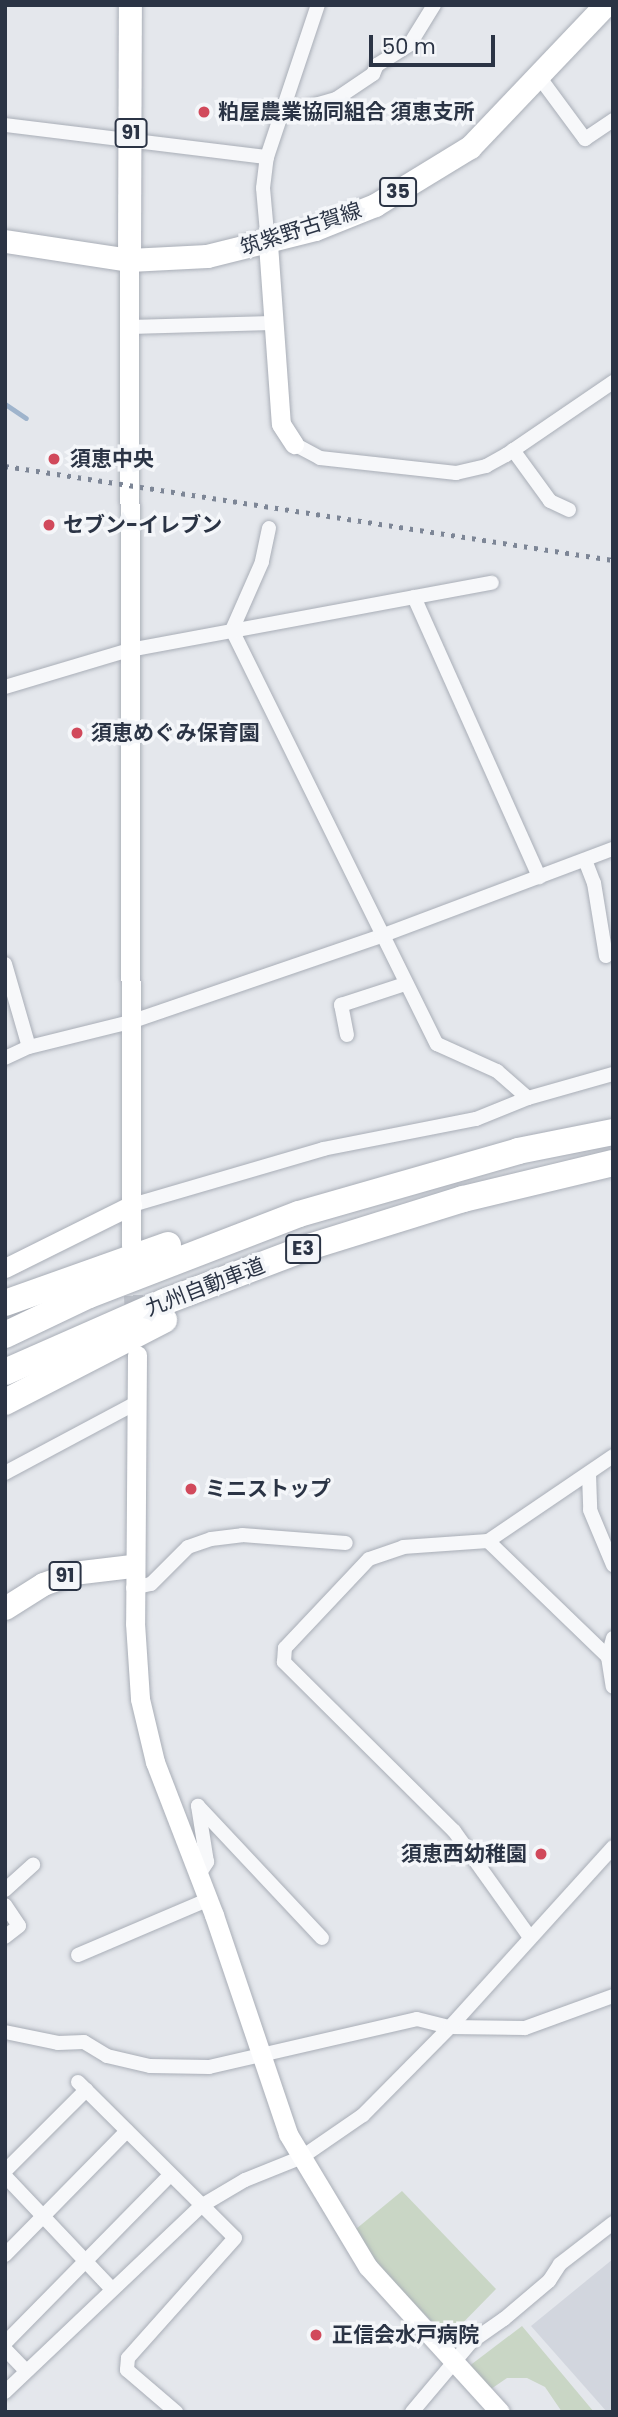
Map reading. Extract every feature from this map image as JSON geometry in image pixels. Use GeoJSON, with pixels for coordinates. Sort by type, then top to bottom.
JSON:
{"type":"FeatureCollection","features":[{"type":"Feature","properties":{"kind":"highway","name":"九州自動車道"},"geometry":{"type":"LineString","coordinates":[[5,1335],[220,1242],[405,1181],[613,1132]]}},
{"type":"Feature","properties":{"kind":"highway","name":"九州自動車道"},"geometry":{"type":"LineString","coordinates":[[5,1372],[228,1277],[463,1199],[613,1163]]}},
{"type":"Feature","properties":{"kind":"highway"},"geometry":{"type":"LineString","coordinates":[[5,1303],[239,1221],[405,1181]]}},
{"type":"Feature","properties":{"kind":"highway"},"geometry":{"type":"LineString","coordinates":[[5,1402],[263,1272],[463,1199]]}},
{"type":"Feature","properties":{"kind":"main road","name":"91"},"geometry":{"type":"LineString","coordinates":[[129,260],[130,5]]}},
{"type":"Feature","properties":{"kind":"main road","name":"筑紫野古賀線"},"geometry":{"type":"LineString","coordinates":[[5,241],[129,260],[207,256],[268,244],[375,205],[470,147],[540,78],[606,5]]}},
{"type":"Feature","properties":{"kind":"main road","name":"91"},"geometry":{"type":"LineString","coordinates":[[5,1608],[43,1584],[73,1573],[133,1577]]}},
{"type":"Feature","properties":{"kind":"street"},"geometry":{"type":"LineString","coordinates":[[318,5],[284,114],[267,157],[263,188],[281,424],[294,444],[320,458],[456,473],[486,466],[613,382]]}},
{"type":"Feature","properties":{"kind":"street"},"geometry":{"type":"LineString","coordinates":[[284,114],[336,99],[373,74],[377,65],[410,44],[434,5]]}},
{"type":"Feature","properties":{"kind":"street"},"geometry":{"type":"LineString","coordinates":[[540,78],[585,139],[613,120]]}},
{"type":"Feature","properties":{"kind":"street"},"geometry":{"type":"LineString","coordinates":[[5,125],[267,157]]}},
{"type":"Feature","properties":{"kind":"street"},"geometry":{"type":"LineString","coordinates":[[129,260],[128,327],[132,421],[129,650],[131,1246]]}},
{"type":"Feature","properties":{"kind":"street"},"geometry":{"type":"LineString","coordinates":[[128,327],[274,323]]}},
{"type":"Feature","properties":{"kind":"street"},"geometry":{"type":"LineString","coordinates":[[513,450],[550,501],[569,510]]}},
{"type":"Feature","properties":{"kind":"street"},"geometry":{"type":"LineString","coordinates":[[269,528],[262,562],[232,630],[437,1044],[497,1071],[528,1098]]}},
{"type":"Feature","properties":{"kind":"street"},"geometry":{"type":"LineString","coordinates":[[5,687],[129,650],[492,583]]}},
{"type":"Feature","properties":{"kind":"street"},"geometry":{"type":"LineString","coordinates":[[414,597],[539,877]]}},
{"type":"Feature","properties":{"kind":"street"},"geometry":{"type":"LineString","coordinates":[[5,1058],[29,1047],[130,1022],[382,936],[613,849]]}},
{"type":"Feature","properties":{"kind":"street"},"geometry":{"type":"LineString","coordinates":[[585,860],[594,883],[606,956]]}},
{"type":"Feature","properties":{"kind":"street"},"geometry":{"type":"LineString","coordinates":[[5,964],[29,1047]]}},
{"type":"Feature","properties":{"kind":"street"},"geometry":{"type":"LineString","coordinates":[[347,1035],[341,1005],[405,984]]}},
{"type":"Feature","properties":{"kind":"street"},"geometry":{"type":"LineString","coordinates":[[5,1268],[132,1205],[323,1149],[477,1119],[528,1098],[613,1074]]}},
{"type":"Feature","properties":{"kind":"street"},"geometry":{"type":"LineString","coordinates":[[137,1355],[134,1404],[133,1577],[140,1699],[155,1762],[207,1900],[288,2134],[368,2267],[500,2412]]}},
{"type":"Feature","properties":{"kind":"street"},"geometry":{"type":"LineString","coordinates":[[5,1473],[134,1404]]}},
{"type":"Feature","properties":{"kind":"street"},"geometry":{"type":"LineString","coordinates":[[529,1936],[454,1831],[284,1662],[285,1648],[369,1559],[403,1547],[488,1541],[613,1456]]}},
{"type":"Feature","properties":{"kind":"street"},"geometry":{"type":"LineString","coordinates":[[589,1474],[590,1510],[613,1565]]}},
{"type":"Feature","properties":{"kind":"street"},"geometry":{"type":"LineString","coordinates":[[133,1577],[152,1584],[188,1547],[211,1539],[242,1535],[346,1543]]}},
{"type":"Feature","properties":{"kind":"street"},"geometry":{"type":"LineString","coordinates":[[488,1541],[608,1657]]}},
{"type":"Feature","properties":{"kind":"street"},"geometry":{"type":"LineString","coordinates":[[613,1638],[608,1657],[613,1688]]}},
{"type":"Feature","properties":{"kind":"street"},"geometry":{"type":"LineString","coordinates":[[198,1876],[207,1862],[198,1806],[322,1938]]}},
{"type":"Feature","properties":{"kind":"street"},"geometry":{"type":"LineString","coordinates":[[5,2392],[201,2206],[245,2179],[302,2157],[363,2115],[450,2026],[529,1936],[613,1847]]}},
{"type":"Feature","properties":{"kind":"street"},"geometry":{"type":"LineString","coordinates":[[5,1890],[33,1865]]}},
{"type":"Feature","properties":{"kind":"street"},"geometry":{"type":"LineString","coordinates":[[78,1955],[207,1900]]}},
{"type":"Feature","properties":{"kind":"street"},"geometry":{"type":"LineString","coordinates":[[5,1905],[19,1926],[5,1937]]}},
{"type":"Feature","properties":{"kind":"street"},"geometry":{"type":"LineString","coordinates":[[5,2032],[58,2043],[83,2042],[107,2056],[150,2066],[209,2067],[259,2053],[417,2019],[450,2026],[525,2028],[613,1996]]}},
{"type":"Feature","properties":{"kind":"street"},"geometry":{"type":"LineString","coordinates":[[112,2289],[5,2174],[82,2086],[235,2238],[128,2358],[127,2370],[176,2412]]}},
{"type":"Feature","properties":{"kind":"street"},"geometry":{"type":"LineString","coordinates":[[5,2255],[127,2131]]}},
{"type":"Feature","properties":{"kind":"street"},"geometry":{"type":"LineString","coordinates":[[5,2343],[170,2175]]}},
{"type":"Feature","properties":{"kind":"street"},"geometry":{"type":"LineString","coordinates":[[412,2412],[471,2342],[504,2319],[549,2281],[560,2264],[613,2223]]}},
{"type":"Feature","properties":{"kind":"street"},"geometry":{"type":"LineString","coordinates":[[5,2349],[26,2371]]}},
{"type":"Feature","properties":{"kind":"shaded area"},"geometry":{"type":"Polygon","coordinates":[[[613,2259],[613,2412],[607,2412],[531,2326],[613,2259]]]}},
{"type":"Feature","properties":{"kind":"green space"},"geometry":{"type":"Polygon","coordinates":[[[402,2191],[496,2289],[448,2338],[397,2286],[366,2249],[356,2229],[402,2191]]]}},
{"type":"Feature","properties":{"kind":"green space"},"geometry":{"type":"Polygon","coordinates":[[[522,2326],[594,2412],[562,2412],[545,2387],[527,2378],[507,2378],[491,2389],[468,2367],[522,2326]]]}},
{"type":"Feature","properties":{"kind":"waterway"},"geometry":{"type":"LineString","coordinates":[[5,404],[26,418]]}},
{"type":"Feature","properties":{"kind":"tunnel"},"geometry":{"type":"LineString","coordinates":[[132,1266],[135,1326]]}},
{"type":"Feature","properties":{"kind":"railway"},"geometry":{"type":"LineString","coordinates":[[5,466],[613,560]]}},
{"type":"Feature","properties":{"kind":"place","name":"粕屋農業協同組合 須恵支所"},"geometry":{"type":"Point","coordinates":[204,112]}},
{"type":"Feature","properties":{"kind":"place","name":"須恵中央"},"geometry":{"type":"Point","coordinates":[54,459]}},
{"type":"Feature","properties":{"kind":"place","name":"セブン-イレブン"},"geometry":{"type":"Point","coordinates":[49,525]}},
{"type":"Feature","properties":{"kind":"place","name":"須恵めぐみ保育園"},"geometry":{"type":"Point","coordinates":[77,733]}},
{"type":"Feature","properties":{"kind":"place","name":"ミニストップ"},"geometry":{"type":"Point","coordinates":[191,1489]}},
{"type":"Feature","properties":{"kind":"place","name":"須恵西幼稚園"},"geometry":{"type":"Point","coordinates":[541,1854]}},
{"type":"Feature","properties":{"kind":"place","name":"正信会水戸病院"},"geometry":{"type":"Point","coordinates":[316,2335]}}]}
